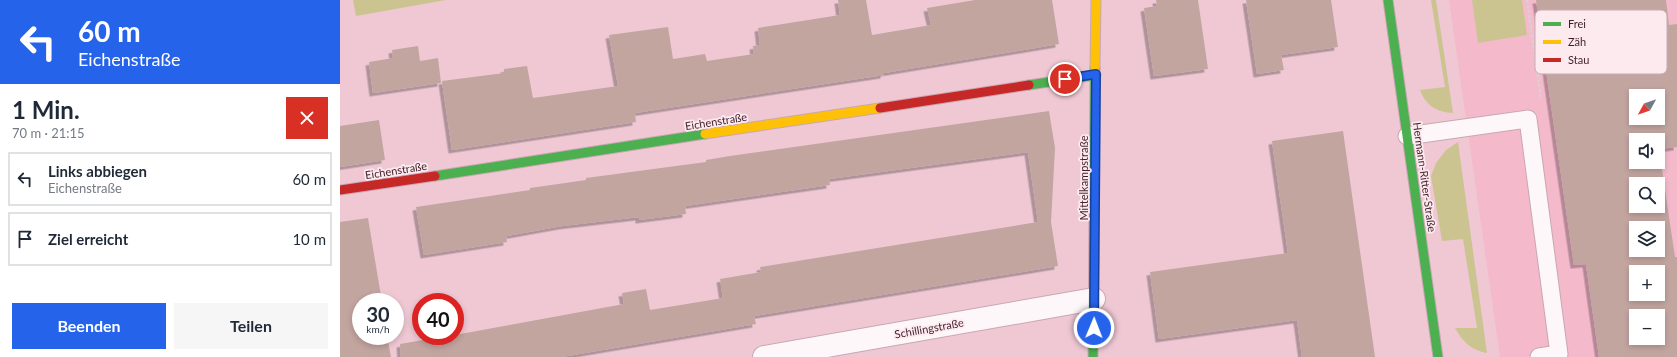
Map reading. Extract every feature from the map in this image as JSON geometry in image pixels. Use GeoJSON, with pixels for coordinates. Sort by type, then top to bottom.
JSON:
{"type":"FeatureCollection","features":[{"type":"Feature","properties":{"kind":"street","name":"Mittelkampstraße"},"geometry":{"type":"LineString","coordinates":[[1093,357],[1096,0]]}},
{"type":"Feature","properties":{"kind":"street","name":"Hermann-Ritter-Straße"},"geometry":{"type":"LineString","coordinates":[[1388,0],[1438,357]]}},
{"type":"Feature","properties":{"kind":"street","name":"Eichenstraße"},"geometry":{"type":"LineString","coordinates":[[340,190],[1096,74]]}},
{"type":"Feature","properties":{"kind":"street","name":"Schillingstraße"},"geometry":{"type":"LineString","coordinates":[[764,357],[1094,299]]}},
{"type":"Feature","properties":{"kind":"lane"},"geometry":{"type":"LineString","coordinates":[[1407,136],[1528,119],[1559,354],[1539,357]]}},
{"type":"Feature","properties":{"kind":"path"},"geometry":{"type":"LineString","coordinates":[[1526,0],[1535,59]]}},
{"type":"Feature","properties":{"kind":"path"},"geometry":{"type":"LineString","coordinates":[[1528,119],[1542,105],[1537,74]]}},
{"type":"Feature","properties":{"kind":"shaded area"},"geometry":{"type":"Polygon","coordinates":[[[353,0],[446,0],[356,16],[353,0]]]}},
{"type":"Feature","properties":{"kind":"shaded area"},"geometry":{"type":"Polygon","coordinates":[[[1431,0],[1436,0],[1453,113],[1437,110],[1425,100],[1420,90],[1445,87],[1431,0]]]}},
{"type":"Feature","properties":{"kind":"shaded area"},"geometry":{"type":"Polygon","coordinates":[[[1449,0],[1677,0],[1677,357],[1500,357],[1449,0]]]}},
{"type":"Feature","properties":{"kind":"shaded area"},"geometry":{"type":"Polygon","coordinates":[[[1472,0],[1522,0],[1527,35],[1478,43],[1472,0]]]}},
{"type":"Feature","properties":{"kind":"shaded area"},"geometry":{"type":"Polygon","coordinates":[[[1458,142],[1487,353],[1476,350],[1468,345],[1455,328],[1477,328],[1463,239],[1442,241],[1431,176],[1436,163],[1446,150],[1458,142]]]}},
{"type":"Feature","properties":{"kind":"building"},"geometry":{"type":"Polygon","coordinates":[[[838,0],[866,0],[872,35],[931,25],[927,8],[975,0],[1052,0],[1059,44],[884,73],[884,75],[635,113],[636,122],[452,150],[442,81],[504,73],[504,69],[527,66],[533,98],[618,86],[609,35],[668,27],[673,59],[705,54],[707,61],[754,54],[753,46],[760,45],[758,28],[840,15],[838,0]]]}},
{"type":"Feature","properties":{"kind":"building"},"geometry":{"type":"Polygon","coordinates":[[[1156,0],[1198,0],[1208,69],[1154,76],[1144,8],[1157,6],[1156,0]]]}},
{"type":"Feature","properties":{"kind":"building"},"geometry":{"type":"Polygon","coordinates":[[[1246,0],[1331,0],[1338,47],[1281,55],[1284,70],[1257,74],[1246,0]]]}},
{"type":"Feature","properties":{"kind":"building"},"geometry":{"type":"Polygon","coordinates":[[[1536,0],[1666,0],[1669,25],[1677,24],[1677,147],[1665,148],[1665,133],[1629,133],[1629,169],[1662,169],[1663,177],[1629,177],[1629,213],[1665,213],[1665,190],[1675,257],[1677,257],[1677,357],[1599,357],[1586,264],[1574,265],[1547,74],[1667,74],[1667,10],[1537,10],[1536,0]]]}},
{"type":"Feature","properties":{"kind":"building"},"geometry":{"type":"Polygon","coordinates":[[[418,46],[420,61],[438,58],[441,83],[373,93],[369,62],[393,58],[392,50],[418,46]]]}},
{"type":"Feature","properties":{"kind":"building"},"geometry":{"type":"Polygon","coordinates":[[[1049,111],[1055,148],[1051,222],[1058,266],[754,316],[756,324],[561,357],[401,357],[400,345],[404,345],[404,343],[412,342],[412,345],[464,345],[464,333],[624,304],[622,293],[646,289],[650,310],[723,298],[720,279],[761,272],[760,267],[1038,222],[1028,152],[829,179],[830,185],[685,206],[686,214],[639,220],[639,217],[562,226],[506,236],[507,242],[424,255],[416,207],[530,190],[530,188],[586,180],[586,178],[706,162],[706,160],[1049,111]]]}},
{"type":"Feature","properties":{"kind":"building"},"geometry":{"type":"Polygon","coordinates":[[[379,120],[385,160],[340,167],[340,126],[379,120]]]}},
{"type":"Feature","properties":{"kind":"building"},"geometry":{"type":"Polygon","coordinates":[[[1343,131],[1375,357],[1302,357],[1297,320],[1159,339],[1150,272],[1288,253],[1272,141],[1343,131]]]}},
{"type":"Feature","properties":{"kind":"building"},"geometry":{"type":"Polygon","coordinates":[[[368,218],[380,293],[352,293],[352,345],[389,345],[391,357],[340,357],[340,222],[368,218]]]}},
{"type":"Feature","properties":{"kind":"traffic: fast"},"geometry":{"type":"LineString","coordinates":[[1388,0],[1438,357]]}},
{"type":"Feature","properties":{"kind":"traffic: fast"},"geometry":{"type":"LineString","coordinates":[[1093,357],[1095,68]]}},
{"type":"Feature","properties":{"kind":"traffic: fast"},"geometry":{"type":"LineString","coordinates":[[1029,85],[1096,75]]}},
{"type":"Feature","properties":{"kind":"traffic: fast"},"geometry":{"type":"LineString","coordinates":[[435,176],[705,134]]}},
{"type":"Feature","properties":{"kind":"traffic: slow"},"geometry":{"type":"LineString","coordinates":[[1095,68],[1096,0]]}},
{"type":"Feature","properties":{"kind":"traffic: slow"},"geometry":{"type":"LineString","coordinates":[[705,134],[880,108]]}},
{"type":"Feature","properties":{"kind":"traffic: jam"},"geometry":{"type":"LineString","coordinates":[[880,108],[1029,85]]}},
{"type":"Feature","properties":{"kind":"traffic: jam"},"geometry":{"type":"LineString","coordinates":[[340,190],[435,176]]}},
{"type":"Feature","properties":{"kind":"route"},"geometry":{"type":"LineString","coordinates":[[1065,79],[1096,74],[1094,328]]}}]}
